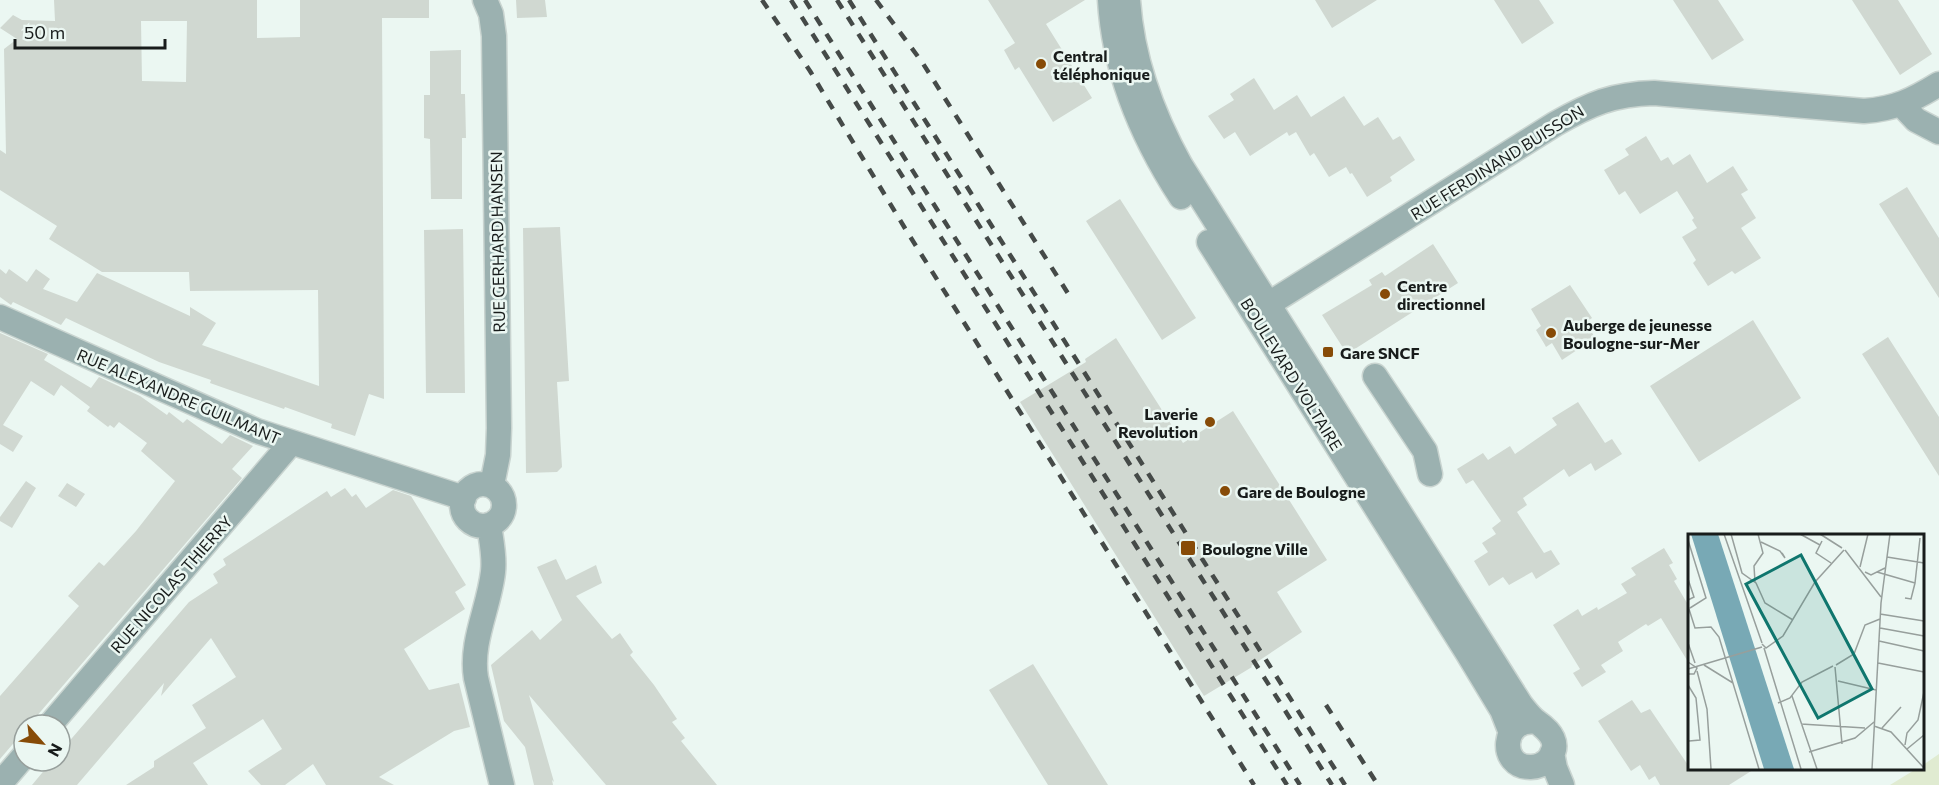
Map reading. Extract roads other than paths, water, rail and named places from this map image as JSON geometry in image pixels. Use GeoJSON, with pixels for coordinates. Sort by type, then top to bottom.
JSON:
{"type":"FeatureCollection","features":[{"type":"Feature","properties":{"kind":"street","name":"RUE GERHARD HANSEN"},"geometry":{"type":"LineString","coordinates":[[485,0],[491,14],[494,36],[499,416],[498,455],[492,485]]}},
{"type":"Feature","properties":{"kind":"street","name":"BOULEVARD VOLTAIRE"},"geometry":{"type":"LineString","coordinates":[[1110,0],[1118,56],[1126,87],[1140,124],[1173,185],[1262,309],[1525,710],[1552,735],[1554,744],[1552,753],[1562,785]]}},
{"type":"Feature","properties":{"kind":"street","name":"BOULEVARD VOLTAIRE"},"geometry":{"type":"LineString","coordinates":[[1128,0],[1138,63],[1159,124],[1262,309],[1505,716],[1511,733],[1508,743],[1510,754],[1533,776]]}},
{"type":"Feature","properties":{"kind":"street","name":"RUE FERDINAND BUISSON"},"geometry":{"type":"LineString","coordinates":[[1262,309],[1555,124],[1605,99],[1631,93],[1654,93],[1851,111],[1884,110],[1902,105],[1939,84]]}},
{"type":"Feature","properties":{"kind":"street"},"geometry":{"type":"LineString","coordinates":[[1902,105],[1916,120],[1939,132]]}},
{"type":"Feature","properties":{"kind":"street","name":"RUE ALEXANDRE GUILMANT"},"geometry":{"type":"LineString","coordinates":[[0,317],[231,421],[291,443],[464,498]]}},
{"type":"Feature","properties":{"kind":"street"},"geometry":{"type":"LineString","coordinates":[[1375,376],[1425,451],[1430,474]]}},
{"type":"Feature","properties":{"kind":"street","name":"RUE NICOLAS THIERRY"},"geometry":{"type":"LineString","coordinates":[[60,713],[291,443]]}},
{"type":"Feature","properties":{"kind":"street"},"geometry":{"type":"LineString","coordinates":[[492,485],[501,493],[504,504],[501,516],[489,525],[478,525],[468,519],[463,509],[464,498],[473,486],[492,485]]}},
{"type":"Feature","properties":{"kind":"street"},"geometry":{"type":"LineString","coordinates":[[489,525],[493,572],[477,643],[475,665],[476,678],[502,785]]}},
{"type":"Feature","properties":{"kind":"street"},"geometry":{"type":"LineString","coordinates":[[1511,733],[1523,723],[1537,722]]}},
{"type":"Feature","properties":{"kind":"street","name":"BOULEVARD VOLTAIRE"},"geometry":{"type":"LineString","coordinates":[[1533,776],[1534,767],[1541,764],[1552,753]]}},
{"type":"Feature","properties":{"kind":"street"},"geometry":{"type":"LineString","coordinates":[[0,784],[12,770]]}},
{"type":"Feature","properties":{"kind":"railway"},"geometry":{"type":"LineString","coordinates":[[762,0],[810,71],[906,230],[1254,785]]}},
{"type":"Feature","properties":{"kind":"railway"},"geometry":{"type":"LineString","coordinates":[[791,0],[1287,785]]}},
{"type":"Feature","properties":{"kind":"railway"},"geometry":{"type":"LineString","coordinates":[[805,0],[1300,785]]}},
{"type":"Feature","properties":{"kind":"railway"},"geometry":{"type":"LineString","coordinates":[[837,0],[1332,785]]}},
{"type":"Feature","properties":{"kind":"railway"},"geometry":{"type":"LineString","coordinates":[[849,0],[1345,785]]}},
{"type":"Feature","properties":{"kind":"railway"},"geometry":{"type":"LineString","coordinates":[[876,0],[922,62],[1069,295]]}},
{"type":"Feature","properties":{"kind":"railway"},"geometry":{"type":"LineString","coordinates":[[1326,705],[1378,785]]}},
{"type":"Feature","properties":{"kind":"place","name":"Central téléphonique"},"geometry":{"type":"Point","coordinates":[1041,64]}},
{"type":"Feature","properties":{"kind":"place","name":"Centre directionnel"},"geometry":{"type":"Point","coordinates":[1385,294]}},
{"type":"Feature","properties":{"kind":"place","name":"Auberge de jeunesse Boulogne-sur-Mer"},"geometry":{"type":"Point","coordinates":[1551,333]}},
{"type":"Feature","properties":{"kind":"place","name":"Gare SNCF"},"geometry":{"type":"Point","coordinates":[1328,352]}},
{"type":"Feature","properties":{"kind":"place","name":"Laverie Revolution"},"geometry":{"type":"Point","coordinates":[1210,422]}},
{"type":"Feature","properties":{"kind":"place","name":"Gare de Boulogne"},"geometry":{"type":"Point","coordinates":[1225,491]}},
{"type":"Feature","properties":{"kind":"place","name":"Boulogne Ville"},"geometry":{"type":"Point","coordinates":[1188,548]}}]}
